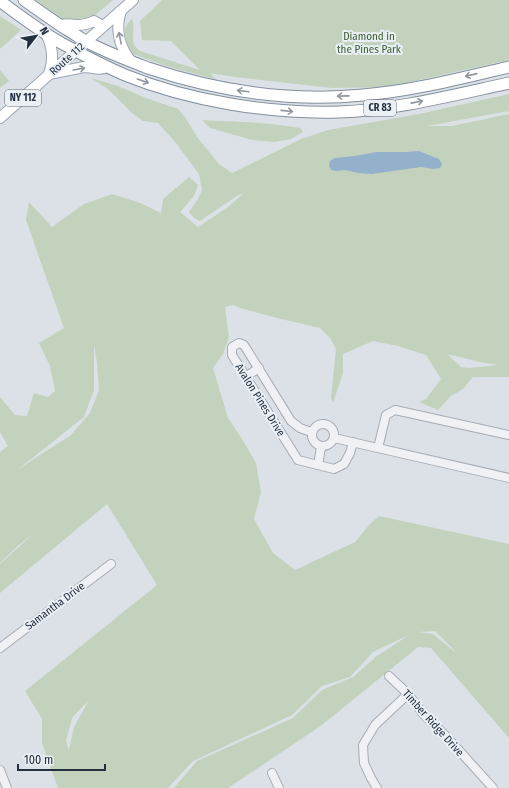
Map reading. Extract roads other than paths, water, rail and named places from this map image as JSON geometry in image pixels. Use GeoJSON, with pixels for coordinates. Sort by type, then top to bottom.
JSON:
{"type":"FeatureCollection","features":[{"type":"Feature","properties":{"kind":"highway","name":"CR 83"},"geometry":{"type":"LineString","coordinates":[[24,0],[86,42],[161,72],[234,90],[282,96],[347,96],[404,90],[509,67]]}},
{"type":"Feature","properties":{"kind":"highway","name":"CR 83"},"geometry":{"type":"LineString","coordinates":[[0,1],[46,34],[107,67],[174,92],[209,100],[295,112],[340,112],[398,106],[509,83]]}},
{"type":"Feature","properties":{"kind":"highway"},"geometry":{"type":"LineString","coordinates":[[313,96],[313,112]]}},
{"type":"Feature","properties":{"kind":"main road","name":"Route 112"},"geometry":{"type":"LineString","coordinates":[[0,118],[133,0]]}},
{"type":"Feature","properties":{"kind":"main road"},"geometry":{"type":"LineString","coordinates":[[121,11],[118,24],[119,38],[123,50],[131,61]]}},
{"type":"Feature","properties":{"kind":"main road"},"geometry":{"type":"LineString","coordinates":[[61,25],[67,23],[80,25],[94,21],[104,26]]}},
{"type":"Feature","properties":{"kind":"main road"},"geometry":{"type":"LineString","coordinates":[[46,34],[51,45],[52,54],[52,64],[49,74],[84,68],[103,69],[107,67]]}},
{"type":"Feature","properties":{"kind":"street","name":"Avalon Pines Drive"},"geometry":{"type":"LineString","coordinates":[[311,432],[300,428],[291,421],[244,344],[239,343],[232,347],[232,355],[298,460],[334,469],[344,464],[350,453],[353,442]]}},
{"type":"Feature","properties":{"kind":"street"},"geometry":{"type":"LineString","coordinates":[[245,377],[259,368]]}},
{"type":"Feature","properties":{"kind":"street"},"geometry":{"type":"LineString","coordinates":[[378,448],[386,415],[395,410],[509,435]]}},
{"type":"Feature","properties":{"kind":"street"},"geometry":{"type":"LineString","coordinates":[[321,423],[326,424],[331,427],[334,438],[327,446],[321,447],[316,445],[312,440],[311,432],[316,425],[321,423]]}},
{"type":"Feature","properties":{"kind":"street"},"geometry":{"type":"LineString","coordinates":[[334,438],[509,478]]}},
{"type":"Feature","properties":{"kind":"street"},"geometry":{"type":"LineString","coordinates":[[318,465],[321,447]]}},
{"type":"Feature","properties":{"kind":"street","name":"Samantha Drive"},"geometry":{"type":"LineString","coordinates":[[0,648],[111,564]]}},
{"type":"Feature","properties":{"kind":"street","name":"Timber Ridge Drive"},"geometry":{"type":"LineString","coordinates":[[389,676],[408,694],[424,715],[446,736],[492,788]]}},
{"type":"Feature","properties":{"kind":"street"},"geometry":{"type":"LineString","coordinates":[[377,788],[364,763],[363,745],[375,725],[408,694]]}},
{"type":"Feature","properties":{"kind":"street"},"geometry":{"type":"LineString","coordinates":[[0,770],[5,788]]}},
{"type":"Feature","properties":{"kind":"street"},"geometry":{"type":"LineString","coordinates":[[272,773],[279,788]]}},
{"type":"Feature","properties":{"kind":"water"},"geometry":{"type":"Polygon","coordinates":[[[419,151],[439,159],[442,164],[440,168],[433,169],[421,167],[372,174],[345,170],[331,170],[329,165],[330,161],[335,158],[376,152],[419,151]]]}},
{"type":"Feature","properties":{"kind":"park label","name":"Diamond in the Pines Park"},"geometry":{"type":"Point","coordinates":[369,42]}}]}
